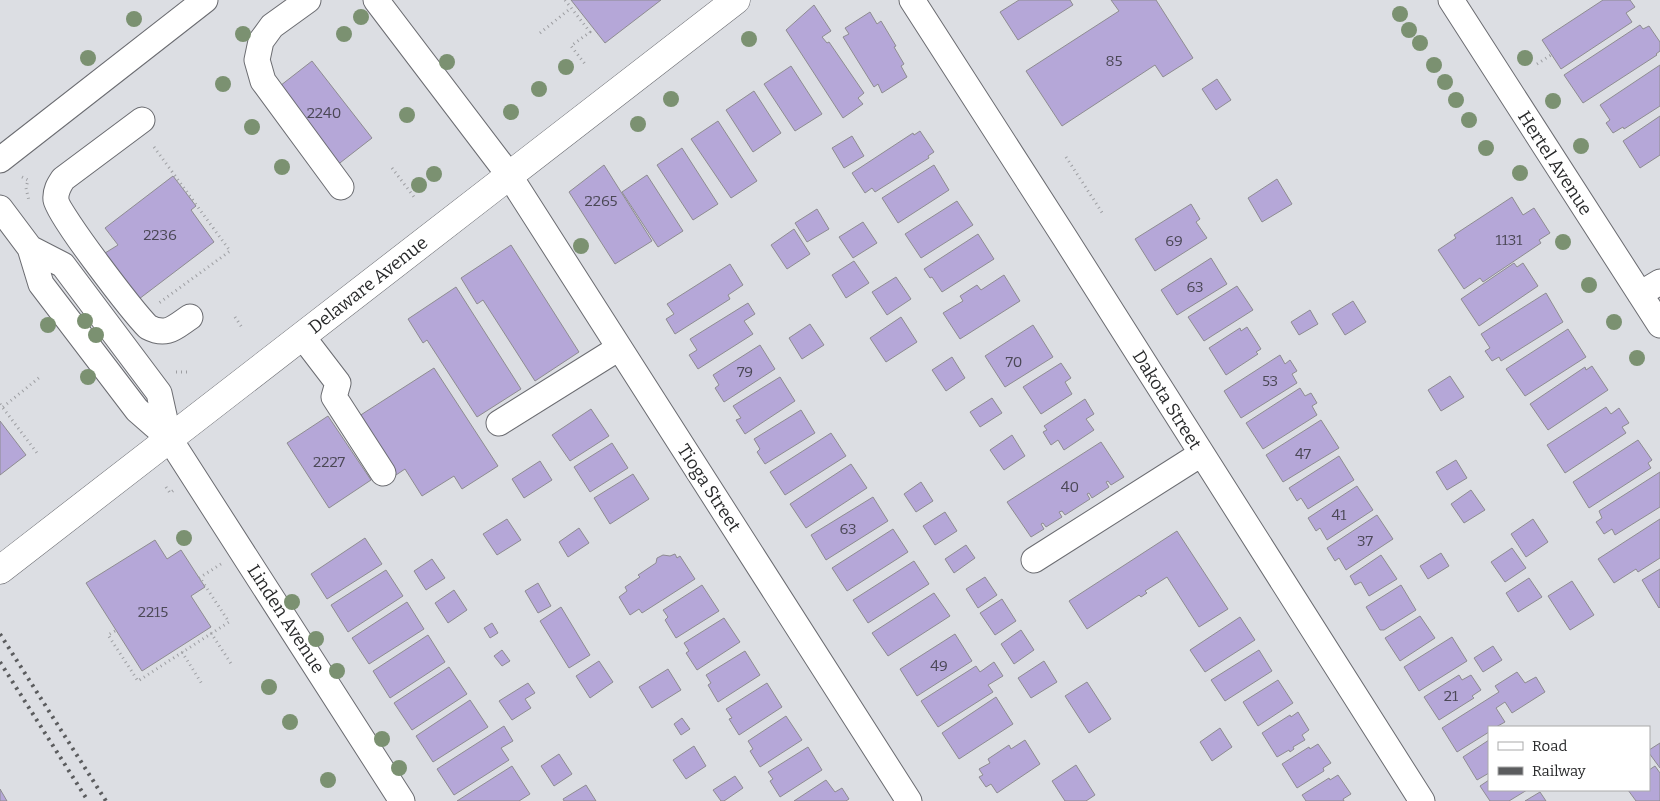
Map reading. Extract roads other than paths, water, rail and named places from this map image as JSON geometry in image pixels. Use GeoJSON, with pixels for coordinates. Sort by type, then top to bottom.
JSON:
{"type":"FeatureCollection","features":[{"type":"Feature","properties":{"kind":"main road","name":"Delaware Avenue"},"geometry":{"type":"LineString","coordinates":[[0,570],[736,0]]}},
{"type":"Feature","properties":{"kind":"street"},"geometry":{"type":"LineString","coordinates":[[0,160],[205,0]]}},
{"type":"Feature","properties":{"kind":"street"},"geometry":{"type":"LineString","coordinates":[[308,0],[272,26],[261,41],[257,60],[263,82],[340,186]]}},
{"type":"Feature","properties":{"kind":"street","name":"Tioga Street"},"geometry":{"type":"LineString","coordinates":[[376,0],[509,175],[909,801]]}},
{"type":"Feature","properties":{"kind":"street","name":"Dakota Street"},"geometry":{"type":"LineString","coordinates":[[912,0],[1422,801]]}},
{"type":"Feature","properties":{"kind":"street","name":"Hertel Avenue"},"geometry":{"type":"LineString","coordinates":[[1451,0],[1650,288],[1660,325]]}},
{"type":"Feature","properties":{"kind":"street"},"geometry":{"type":"LineString","coordinates":[[142,120],[63,179],[57,188],[56,198],[58,206],[81,241],[148,327],[156,331],[170,330],[190,317]]}},
{"type":"Feature","properties":{"kind":"street"},"geometry":{"type":"LineString","coordinates":[[0,208],[30,248],[63,265],[159,393],[169,438]]}},
{"type":"Feature","properties":{"kind":"street"},"geometry":{"type":"LineString","coordinates":[[302,336],[338,383],[334,397],[383,473]]}},
{"type":"Feature","properties":{"kind":"street"},"geometry":{"type":"LineString","coordinates":[[499,423],[620,348]]}},
{"type":"Feature","properties":{"kind":"street","name":"Linden Avenue"},"geometry":{"type":"LineString","coordinates":[[169,438],[402,801]]}},
{"type":"Feature","properties":{"kind":"street"},"geometry":{"type":"LineString","coordinates":[[1034,560],[1202,454]]}},
{"type":"Feature","properties":{"kind":"railway"},"geometry":{"type":"LineString","coordinates":[[0,634],[106,801]]}},
{"type":"Feature","properties":{"kind":"railway"},"geometry":{"type":"LineString","coordinates":[[0,662],[88,801]]}}]}
